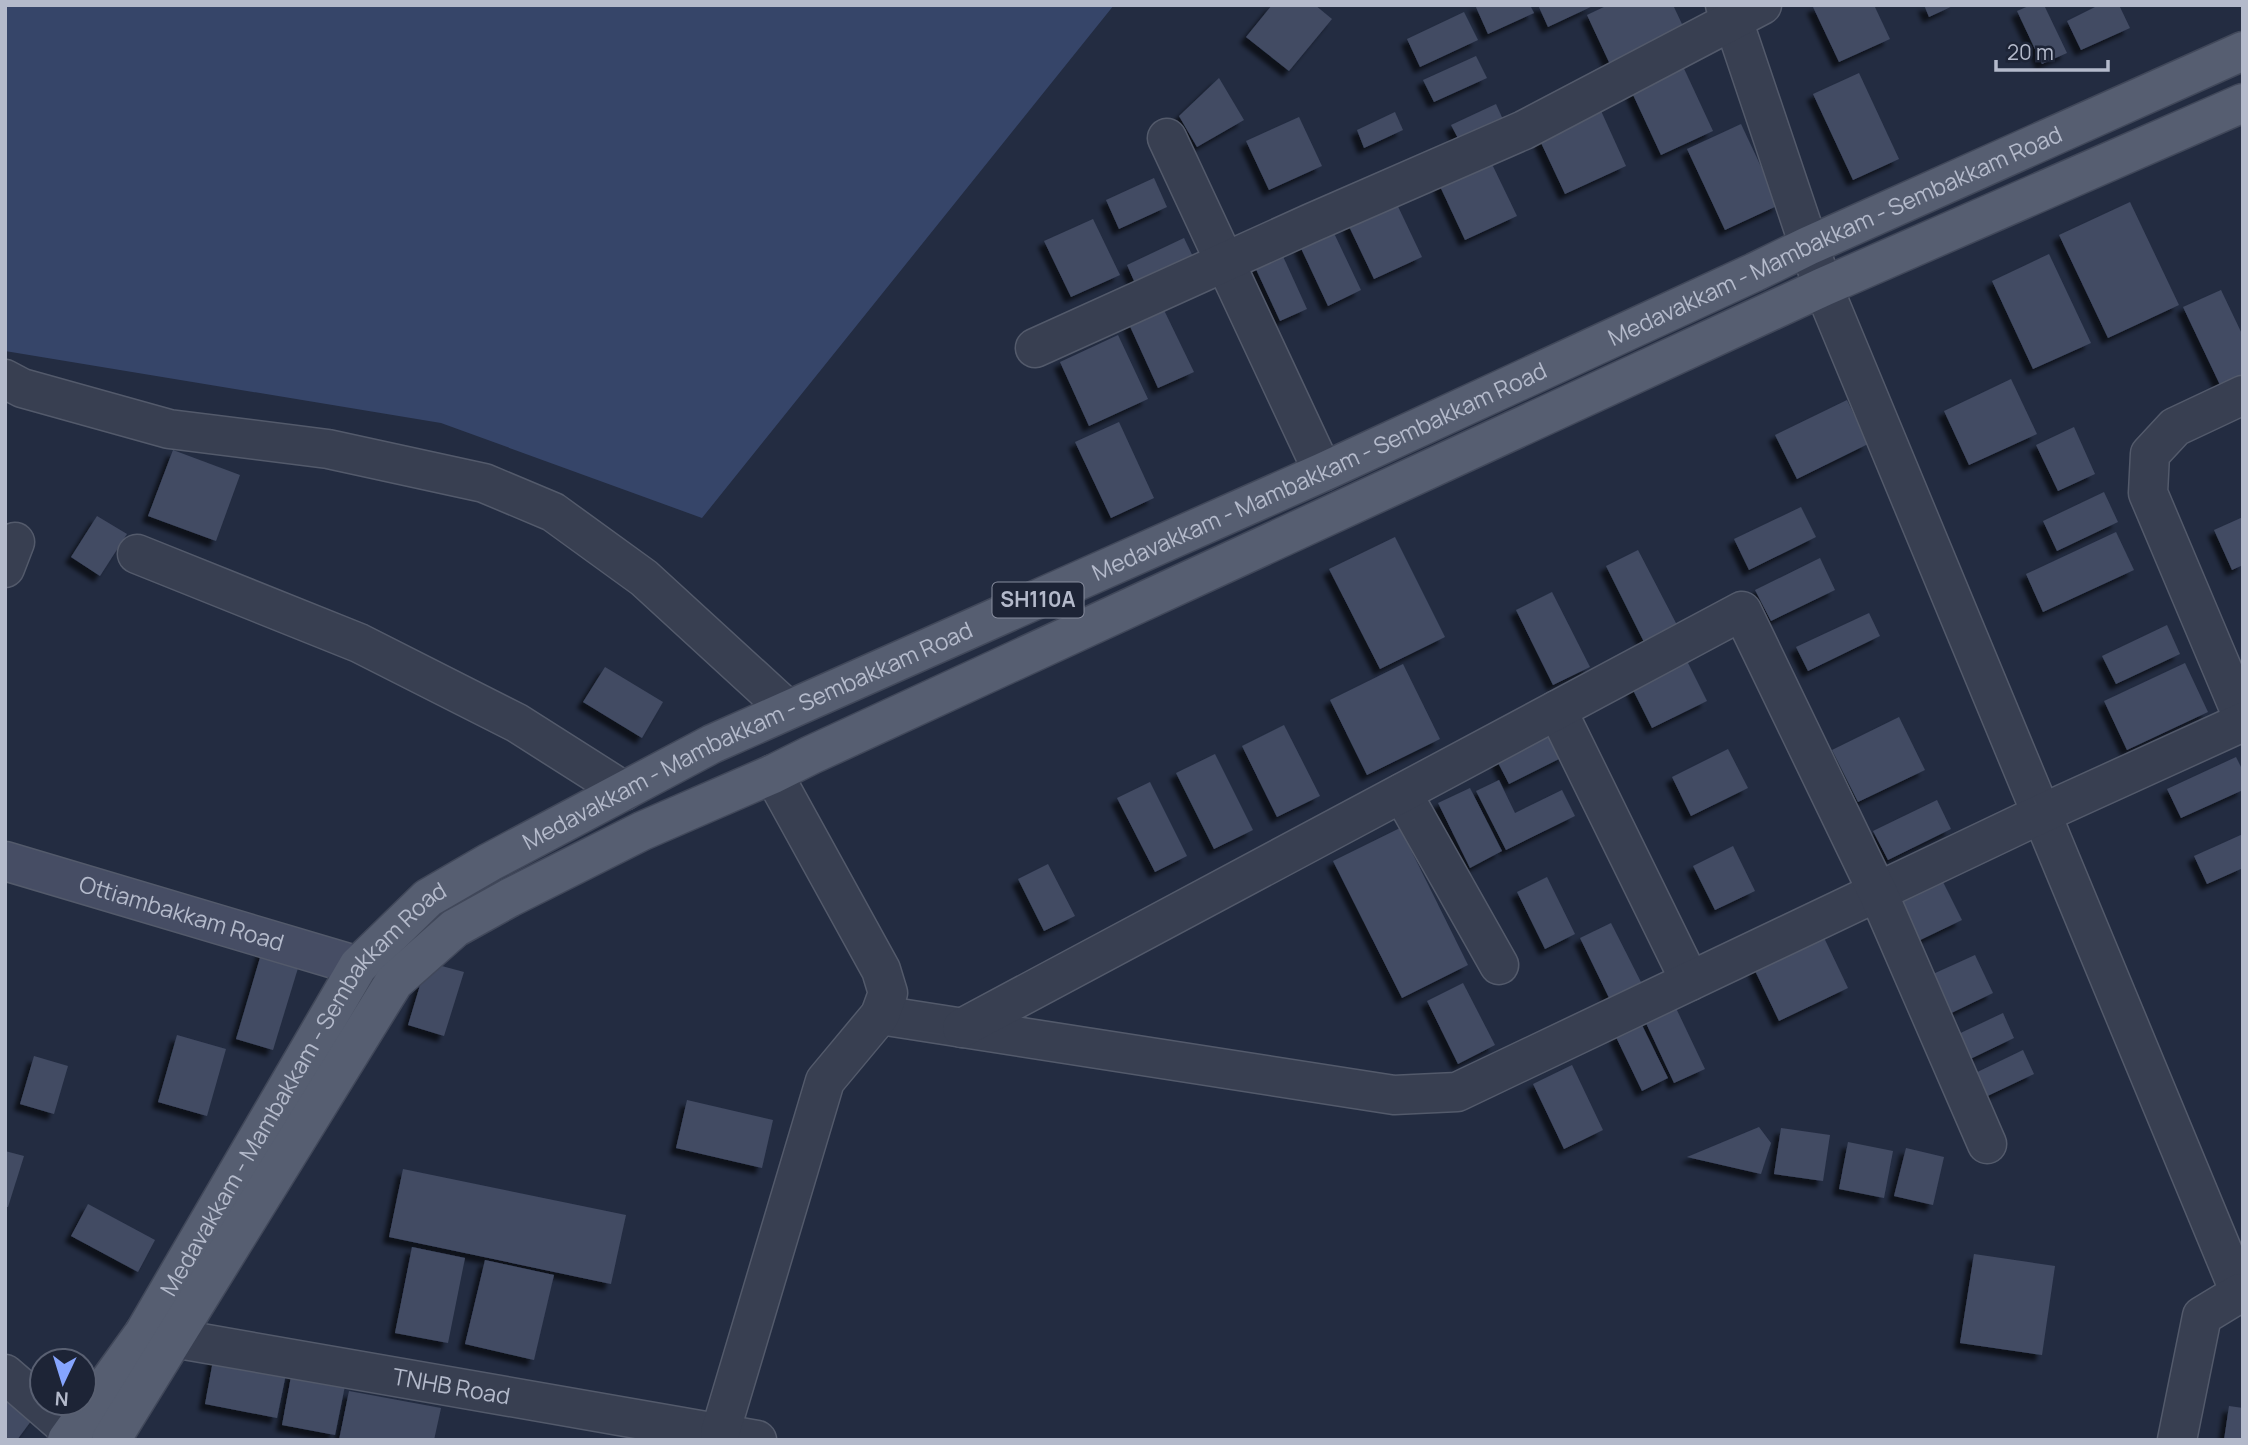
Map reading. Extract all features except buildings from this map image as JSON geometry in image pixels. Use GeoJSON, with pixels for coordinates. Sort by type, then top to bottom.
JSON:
{"type":"FeatureCollection","features":[{"type":"Feature","properties":{"kind":"main road","name":"Medavakkam - Mambakkam - Sembakkam Road"},"geometry":{"type":"LineString","coordinates":[[111,1440],[158,1335],[358,966],[428,898],[712,744],[787,709],[1323,472],[1808,246],[2243,51]]}},
{"type":"Feature","properties":{"kind":"main road","name":"Medavakkam - Mambakkam - Sembakkam Road"},"geometry":{"type":"LineString","coordinates":[[70,1436],[158,1335],[394,982],[455,928],[642,831],[773,774],[1823,287],[2243,103]]}},
{"type":"Feature","properties":{"kind":"street"},"geometry":{"type":"LineString","coordinates":[[1035,348],[1524,130],[1740,10],[1808,246],[1823,287],[2241,1294],[2202,1316],[2177,1440]]}},
{"type":"Feature","properties":{"kind":"street"},"geometry":{"type":"LineString","coordinates":[[1167,138],[1223,263],[1323,472]]}},
{"type":"Feature","properties":{"kind":"street"},"geometry":{"type":"LineString","coordinates":[[5,379],[22,388],[169,429],[328,449],[484,483],[530,502],[553,512],[644,578],[787,709]]}},
{"type":"Feature","properties":{"kind":"street"},"geometry":{"type":"LineString","coordinates":[[880,1015],[1394,1095],[1457,1092],[2243,720],[2148,493],[2150,454],[2175,427],[2243,395]]}},
{"type":"Feature","properties":{"kind":"street"},"geometry":{"type":"LineString","coordinates":[[137,554],[359,643],[517,723],[624,791]]}},
{"type":"Feature","properties":{"kind":"street"},"geometry":{"type":"LineString","coordinates":[[962,1028],[1742,611],[1878,893],[1987,1144]]}},
{"type":"Feature","properties":{"kind":"street"},"geometry":{"type":"LineString","coordinates":[[1557,710],[1690,981]]}},
{"type":"Feature","properties":{"kind":"street"},"geometry":{"type":"LineString","coordinates":[[720,1433],[825,1081],[880,1015],[888,993],[881,971],[773,774]]}},
{"type":"Feature","properties":{"kind":"street"},"geometry":{"type":"LineString","coordinates":[[1402,793],[1499,965]]}},
{"type":"Feature","properties":{"kind":"street","name":"Ottiambakkam Road"},"geometry":{"type":"LineString","coordinates":[[5,860],[358,966]]}},
{"type":"Feature","properties":{"kind":"street","name":"TNHB Road"},"geometry":{"type":"LineString","coordinates":[[158,1335],[757,1440]]}},
{"type":"Feature","properties":{"kind":"street"},"geometry":{"type":"LineString","coordinates":[[5,1374],[70,1436]]}},
{"type":"Feature","properties":{"kind":"water"},"geometry":{"type":"Polygon","coordinates":[[[5,5],[1114,5],[702,518],[441,423],[5,351],[5,5]]]}}]}
